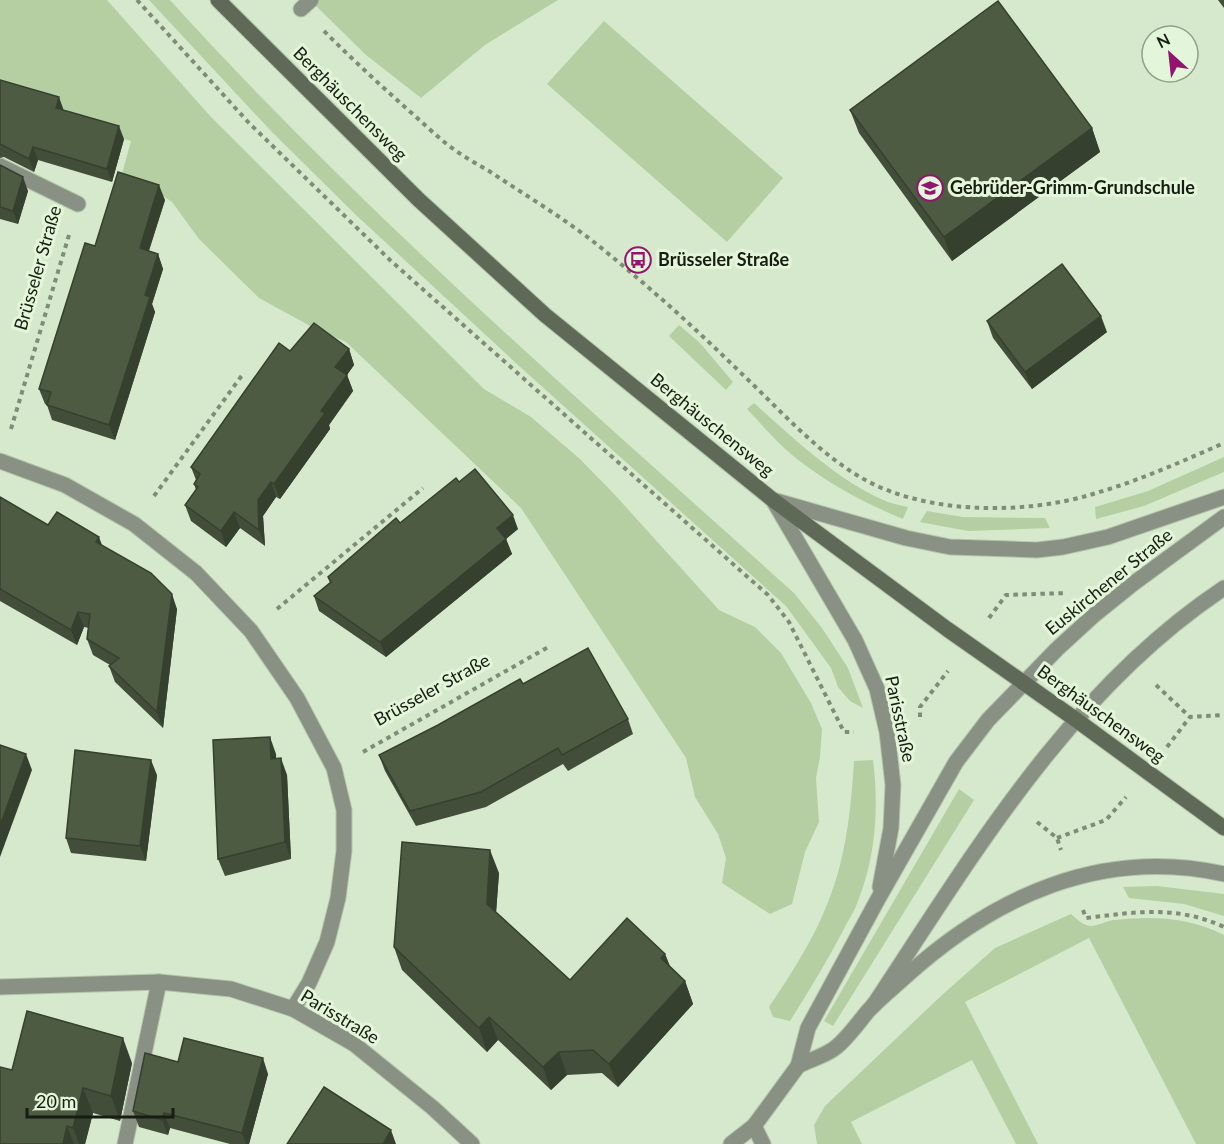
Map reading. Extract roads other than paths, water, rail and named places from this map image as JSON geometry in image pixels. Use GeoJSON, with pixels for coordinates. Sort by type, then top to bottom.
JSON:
{"type":"FeatureCollection","features":[{"type":"Feature","properties":{"kind":"main road","name":"Berghäuschensweg"},"geometry":{"type":"LineString","coordinates":[[218,0],[419,200],[545,315],[773,500],[954,634],[1024,682],[1224,828]]}},
{"type":"Feature","properties":{"kind":"street","name":"Brüsseler Straße"},"geometry":{"type":"LineString","coordinates":[[0,166],[78,204]]}},
{"type":"Feature","properties":{"kind":"street"},"geometry":{"type":"LineString","coordinates":[[1,462],[65,485],[134,524],[196,573],[251,631],[297,698],[334,768],[344,810],[344,851],[338,898],[327,942],[309,983],[293,1009]]}},
{"type":"Feature","properties":{"kind":"street","name":"Euskirchener Straße"},"geometry":{"type":"LineString","coordinates":[[773,500],[906,538],[950,547],[1037,550],[1108,537],[1224,497]]}},
{"type":"Feature","properties":{"kind":"street","name":"Parisstraße"},"geometry":{"type":"LineString","coordinates":[[773,500],[855,640],[877,689],[887,732],[893,784],[891,828],[878,899]]}},
{"type":"Feature","properties":{"kind":"street","name":"Euskirchener Straße"},"geometry":{"type":"LineString","coordinates":[[1024,682],[1057,649],[1117,596],[1224,517]]}},
{"type":"Feature","properties":{"kind":"street"},"geometry":{"type":"LineString","coordinates":[[1075,719],[1161,636],[1196,606],[1224,588]]}},
{"type":"Feature","properties":{"kind":"street","name":"Parisstraße"},"geometry":{"type":"LineString","coordinates":[[731,1144],[754,1126],[798,1066],[808,1028],[956,762],[988,720],[1024,682]]}},
{"type":"Feature","properties":{"kind":"street","name":"Parisstraße"},"geometry":{"type":"LineString","coordinates":[[873,1006],[997,819],[1075,719]]}},
{"type":"Feature","properties":{"kind":"street","name":"Parisstraße"},"geometry":{"type":"LineString","coordinates":[[798,1066],[834,1049],[873,1006],[942,945],[1003,905],[1071,878],[1111,870],[1168,866],[1199,868],[1224,874]]}},
{"type":"Feature","properties":{"kind":"street","name":"Parisstraße"},"geometry":{"type":"LineString","coordinates":[[0,987],[159,982],[231,989],[293,1009],[354,1044],[433,1108],[472,1144]]}},
{"type":"Feature","properties":{"kind":"street"},"geometry":{"type":"LineString","coordinates":[[125,1144],[159,982]]}},
{"type":"Feature","properties":{"kind":"street"},"geometry":{"type":"LineString","coordinates":[[754,1126],[763,1144]]}},
{"type":"Feature","properties":{"kind":"place","name":"Gebrüder-Grimm-Grundschule"},"geometry":{"type":"Point","coordinates":[930,188]}},
{"type":"Feature","properties":{"kind":"place","name":"Brüsseler Straße"},"geometry":{"type":"Point","coordinates":[638,260]}}]}
